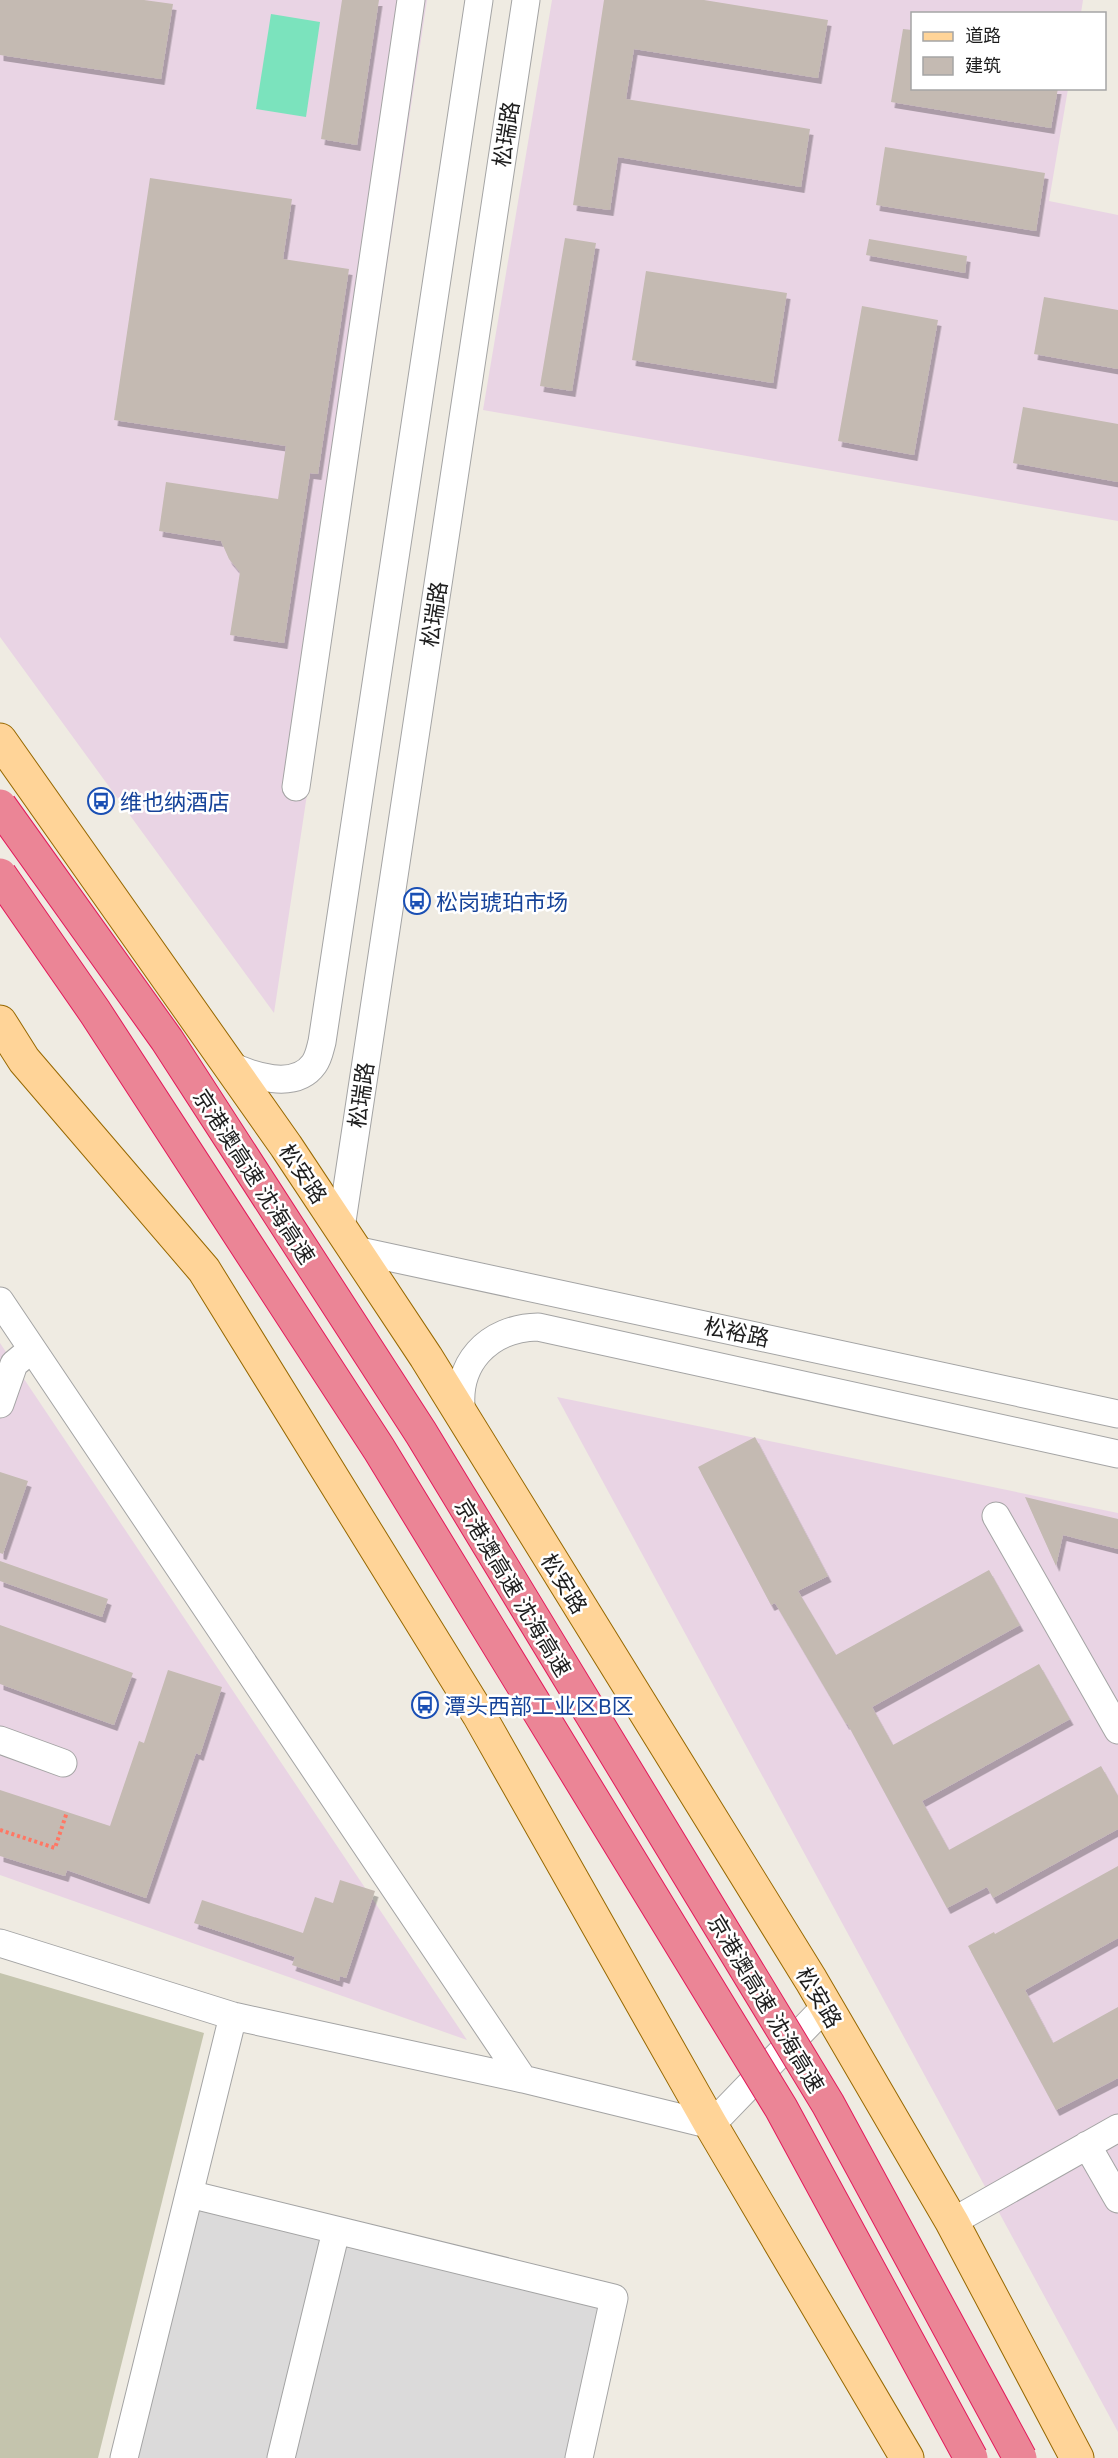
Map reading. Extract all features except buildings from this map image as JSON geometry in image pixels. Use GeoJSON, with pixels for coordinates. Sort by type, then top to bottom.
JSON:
{"type":"FeatureCollection","features":[{"type":"Feature","properties":{"kind":"highway","name":"京港澳高速 沈海高速"},"geometry":{"type":"LineString","coordinates":[[0,806],[167,1040],[421,1432],[828,2104],[1020,2458]]}},
{"type":"Feature","properties":{"kind":"highway","name":"京港澳高速 沈海高速"},"geometry":{"type":"LineString","coordinates":[[0,875],[95,1012],[379,1449],[781,2108],[971,2458]]}},
{"type":"Feature","properties":{"kind":"main road","name":"松安路"},"geometry":{"type":"LineString","coordinates":[[0,740],[348,1239],[462,1415],[826,2006],[952,2222],[1077,2458]]}},
{"type":"Feature","properties":{"kind":"main road"},"geometry":{"type":"LineString","coordinates":[[0,1022],[24,1060],[204,1270],[479,1715],[711,2125],[907,2458]]}},
{"type":"Feature","properties":{"kind":"street"},"geometry":{"type":"LineString","coordinates":[[296,787],[411,0]]}},
{"type":"Feature","properties":{"kind":"street","name":"松瑞路"},"geometry":{"type":"LineString","coordinates":[[228,1064],[248,1074],[274,1078],[298,1076],[314,1064],[320,1049],[479,0]]}},
{"type":"Feature","properties":{"kind":"street","name":"松瑞路"},"geometry":{"type":"LineString","coordinates":[[348,1239],[526,0]]}},
{"type":"Feature","properties":{"kind":"street","name":"松裕路"},"geometry":{"type":"LineString","coordinates":[[348,1239],[1118,1414]]}},
{"type":"Feature","properties":{"kind":"street"},"geometry":{"type":"LineString","coordinates":[[0,1301],[523,2079]]}},
{"type":"Feature","properties":{"kind":"street","name":"松裕路"},"geometry":{"type":"LineString","coordinates":[[462,1415],[460,1404],[462,1385],[471,1362],[485,1344],[508,1331],[538,1328],[1118,1454]]}},
{"type":"Feature","properties":{"kind":"street"},"geometry":{"type":"LineString","coordinates":[[0,1404],[14,1364],[32,1349]]}},
{"type":"Feature","properties":{"kind":"street"},"geometry":{"type":"LineString","coordinates":[[996,1516],[1118,1730]]}},
{"type":"Feature","properties":{"kind":"street"},"geometry":{"type":"LineString","coordinates":[[0,1740],[63,1763]]}},
{"type":"Feature","properties":{"kind":"street"},"geometry":{"type":"LineString","coordinates":[[0,1943],[233,2016],[523,2079],[711,2125],[826,2006]]}},
{"type":"Feature","properties":{"kind":"street"},"geometry":{"type":"LineString","coordinates":[[124,2458],[233,2016]]}},
{"type":"Feature","properties":{"kind":"street"},"geometry":{"type":"LineString","coordinates":[[952,2222],[1118,2128]]}},
{"type":"Feature","properties":{"kind":"street"},"geometry":{"type":"LineString","coordinates":[[1087,2145],[1118,2199]]}},
{"type":"Feature","properties":{"kind":"street"},"geometry":{"type":"LineString","coordinates":[[189,2194],[614,2298],[579,2458]]}},
{"type":"Feature","properties":{"kind":"street"},"geometry":{"type":"LineString","coordinates":[[281,2458],[336,2231]]}},
{"type":"Feature","properties":{"kind":"path"},"geometry":{"type":"LineString","coordinates":[[0,1830],[55,1848],[67,1812]]}},
{"type":"Feature","properties":{"kind":"shaded area"},"geometry":{"type":"Polygon","coordinates":[[[0,0],[427,0],[274,1013],[0,637],[0,0]]]}},
{"type":"Feature","properties":{"kind":"shaded area"},"geometry":{"type":"Polygon","coordinates":[[[552,0],[1083,0],[1081,12],[911,12],[911,90],[1068,90],[1049,201],[1118,215],[1118,521],[483,410],[552,0]]]}},
{"type":"Feature","properties":{"kind":"shaded area"},"geometry":{"type":"Polygon","coordinates":[[[0,1343],[14,1364],[467,2040],[0,1875],[0,1343]]]}},
{"type":"Feature","properties":{"kind":"shaded area"},"geometry":{"type":"Polygon","coordinates":[[[557,1397],[1118,1513],[1118,2432],[557,1397]]]}},
{"type":"Feature","properties":{"kind":"shaded area"},"geometry":{"type":"Polygon","coordinates":[[[0,1973],[204,2033],[98,2458],[0,2458],[0,1973]]]}},
{"type":"Feature","properties":{"kind":"shaded area"},"geometry":{"type":"Polygon","coordinates":[[[189,2194],[614,2298],[579,2458],[124,2458],[189,2194]]]}},
{"type":"Feature","properties":{"kind":"green space"},"geometry":{"type":"Polygon","coordinates":[[[271,14],[320,22],[306,117],[256,109],[271,14]]]}},
{"type":"Feature","properties":{"kind":"place","name":"维也纳酒店"},"geometry":{"type":"Point","coordinates":[101,801]}},
{"type":"Feature","properties":{"kind":"place","name":"松岗琥珀市场"},"geometry":{"type":"Point","coordinates":[417,901]}},
{"type":"Feature","properties":{"kind":"place","name":"潭头西部工业区B区"},"geometry":{"type":"Point","coordinates":[425,1705]}}]}
